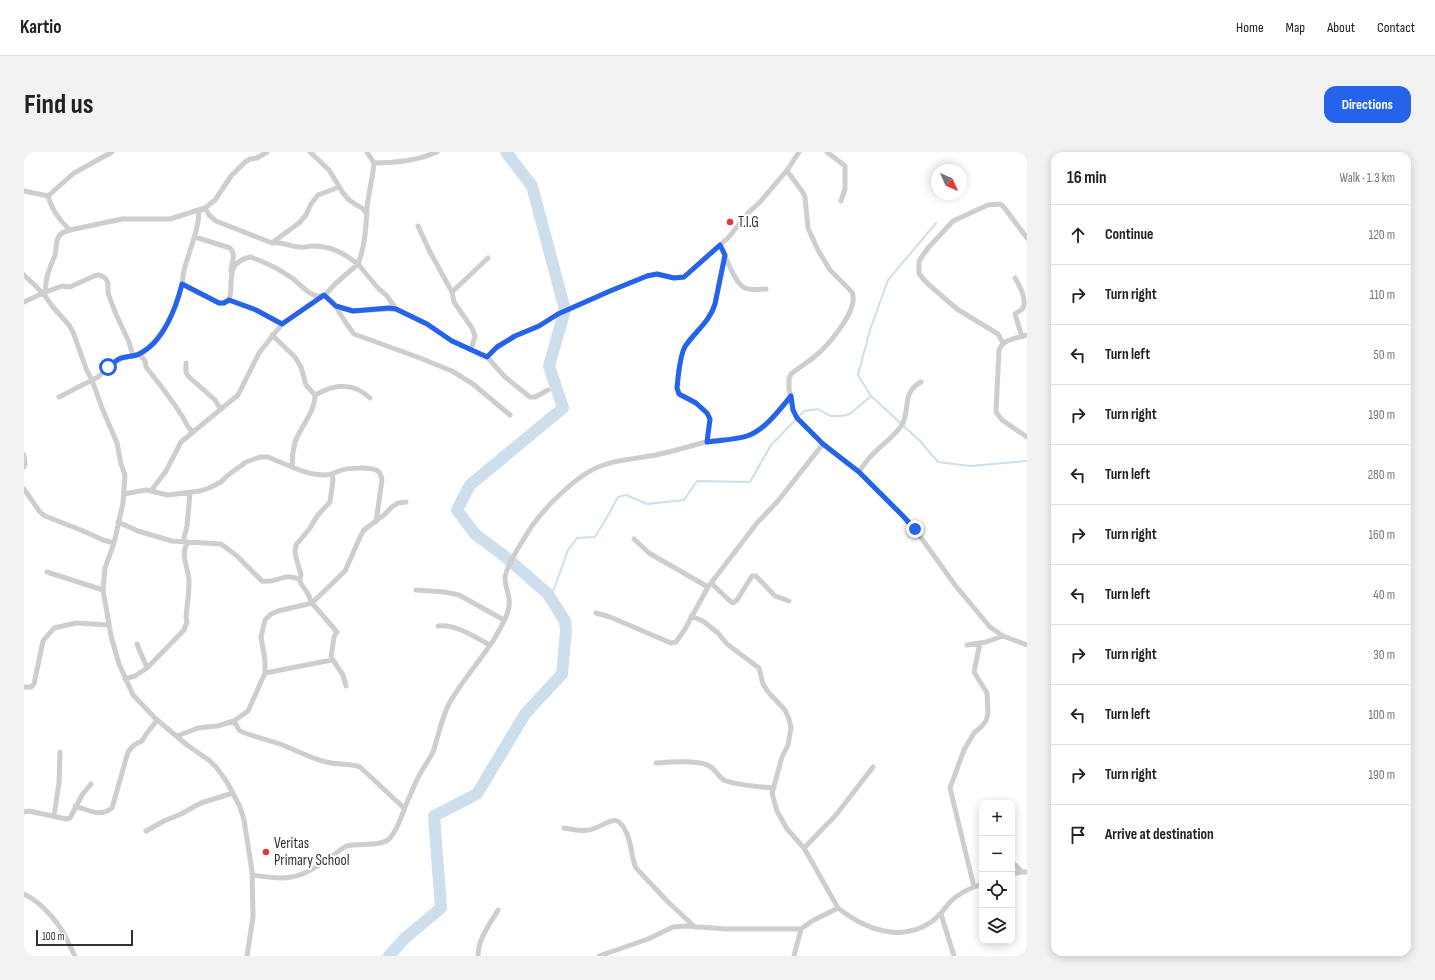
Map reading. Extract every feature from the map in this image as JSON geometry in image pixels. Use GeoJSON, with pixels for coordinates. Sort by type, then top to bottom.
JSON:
{"type":"FeatureCollection","features":[{"type":"Feature","properties":{"kind":"street"},"geometry":{"type":"LineString","coordinates":[[48,196],[74,173],[112,152]]}},
{"type":"Feature","properties":{"kind":"street"},"geometry":{"type":"LineString","coordinates":[[44,292],[50,264],[55,254],[56,243],[59,236],[64,232],[122,219],[170,219],[202,209],[215,200],[231,176],[245,162],[250,159],[257,158],[267,152]]}},
{"type":"Feature","properties":{"kind":"street"},"geometry":{"type":"LineString","coordinates":[[310,152],[329,170],[349,200],[363,209],[367,214]]}},
{"type":"Feature","properties":{"kind":"street"},"geometry":{"type":"LineString","coordinates":[[151,492],[166,471],[181,442],[192,431],[238,395],[259,353],[272,335],[282,324],[324,295],[358,264],[362,254],[366,234],[367,214],[374,163],[367,152]]}},
{"type":"Feature","properties":{"kind":"street"},"geometry":{"type":"LineString","coordinates":[[374,163],[412,160],[423,158],[437,152]]}},
{"type":"Feature","properties":{"kind":"street"},"geometry":{"type":"LineString","coordinates":[[487,357],[505,342],[539,326],[558,314],[610,291],[647,276],[657,274],[674,278],[684,277],[728,238],[749,212],[760,202],[788,169],[799,152]]}},
{"type":"Feature","properties":{"kind":"street"},"geometry":{"type":"LineString","coordinates":[[827,152],[845,166],[845,183],[841,201]]}},
{"type":"Feature","properties":{"kind":"street"},"geometry":{"type":"LineString","coordinates":[[788,169],[790,176],[802,191],[808,228],[816,244],[830,270],[852,292],[854,296],[852,308],[844,323],[815,356],[791,374],[789,379],[789,389],[793,410],[797,418],[823,444],[859,472],[915,529],[955,585],[990,627],[1003,636],[1027,645]]}},
{"type":"Feature","properties":{"kind":"street"},"geometry":{"type":"LineString","coordinates":[[272,243],[306,215],[310,204],[318,195],[339,187]]}},
{"type":"Feature","properties":{"kind":"street"},"geometry":{"type":"LineString","coordinates":[[24,190],[48,196]]}},
{"type":"Feature","properties":{"kind":"street"},"geometry":{"type":"LineString","coordinates":[[48,196],[59,217],[70,230]]}},
{"type":"Feature","properties":{"kind":"street"},"geometry":{"type":"LineString","coordinates":[[1003,343],[998,334],[957,309],[928,284],[919,274],[919,261],[928,248],[953,221],[988,205],[1000,204],[1003,206],[1027,238]]}},
{"type":"Feature","properties":{"kind":"street"},"geometry":{"type":"LineString","coordinates":[[59,397],[98,377],[108,367],[120,359],[139,354],[154,342],[165,328],[178,300],[184,268],[195,237],[202,209]]}},
{"type":"Feature","properties":{"kind":"street"},"geometry":{"type":"LineString","coordinates":[[202,209],[216,221],[272,243],[281,242],[300,247],[313,246],[336,249],[358,264],[376,287],[387,296],[396,309]]}},
{"type":"Feature","properties":{"kind":"street"},"geometry":{"type":"LineString","coordinates":[[418,226],[430,252],[452,292],[454,302],[472,328],[475,336],[471,350]]}},
{"type":"Feature","properties":{"kind":"street"},"geometry":{"type":"LineString","coordinates":[[195,237],[230,248],[233,251],[234,254],[230,269],[232,272],[229,300]]}},
{"type":"Feature","properties":{"kind":"street"},"geometry":{"type":"LineString","coordinates":[[720,245],[735,278],[744,288],[749,290],[766,289]]}},
{"type":"Feature","properties":{"kind":"street"},"geometry":{"type":"LineString","coordinates":[[707,442],[710,419],[707,413],[696,403],[679,394],[677,388],[686,346],[713,312],[725,255]]}},
{"type":"Feature","properties":{"kind":"street"},"geometry":{"type":"LineString","coordinates":[[232,272],[240,260],[250,257],[294,279],[309,293],[317,296],[324,295]]}},
{"type":"Feature","properties":{"kind":"street"},"geometry":{"type":"LineString","coordinates":[[452,292],[488,258]]}},
{"type":"Feature","properties":{"kind":"street"},"geometry":{"type":"LineString","coordinates":[[24,302],[44,292],[62,286],[70,287],[98,275],[106,279],[108,283],[108,293],[129,342],[133,356]]}},
{"type":"Feature","properties":{"kind":"street"},"geometry":{"type":"LineString","coordinates":[[24,276],[44,292],[53,307],[70,325],[117,444],[125,475],[124,494],[114,543],[105,568],[103,590],[117,659],[125,679],[133,695],[157,720],[187,745],[210,761],[222,774],[233,793],[244,820],[252,875],[253,917],[247,956]]}},
{"type":"Feature","properties":{"kind":"street"},"geometry":{"type":"LineString","coordinates":[[1015,278],[1021,289],[1025,302],[1022,309],[1015,314],[1024,336],[1003,343],[999,350],[996,412],[1000,418],[1027,437]]}},
{"type":"Feature","properties":{"kind":"street"},"geometry":{"type":"LineString","coordinates":[[182,284],[219,303],[224,303],[229,300]]}},
{"type":"Feature","properties":{"kind":"street"},"geometry":{"type":"LineString","coordinates":[[324,295],[336,306],[346,324],[354,334],[452,371],[473,384],[510,415]]}},
{"type":"Feature","properties":{"kind":"street"},"geometry":{"type":"LineString","coordinates":[[229,300],[256,310],[282,324]]}},
{"type":"Feature","properties":{"kind":"street"},"geometry":{"type":"LineString","coordinates":[[336,306],[353,311],[389,308],[396,309],[427,324],[441,335],[487,357],[505,377],[530,397],[535,397],[548,390]]}},
{"type":"Feature","properties":{"kind":"street"},"geometry":{"type":"LineString","coordinates":[[272,335],[296,357],[301,367],[306,385],[315,395],[315,402],[311,413],[293,449],[292,467]]}},
{"type":"Feature","properties":{"kind":"street"},"geometry":{"type":"LineString","coordinates":[[139,354],[145,361],[146,367],[169,395],[181,413],[187,427],[192,431]]}},
{"type":"Feature","properties":{"kind":"street"},"geometry":{"type":"LineString","coordinates":[[186,363],[186,372],[188,376],[215,400],[220,408]]}},
{"type":"Feature","properties":{"kind":"street"},"geometry":{"type":"LineString","coordinates":[[859,472],[872,454],[902,424],[906,416],[908,397],[911,390],[914,385],[921,382]]}},
{"type":"Feature","properties":{"kind":"street"},"geometry":{"type":"LineString","coordinates":[[315,395],[335,386],[345,386],[363,391],[370,398]]}},
{"type":"Feature","properties":{"kind":"street"},"geometry":{"type":"LineString","coordinates":[[252,875],[284,879],[293,877],[310,871],[344,848],[353,845],[384,842],[390,838],[417,778],[432,754],[443,715],[450,702],[490,645],[504,620],[509,608],[510,600],[505,580],[506,569],[532,526],[549,505],[577,480],[591,470],[619,460],[658,455],[707,442],[747,436],[757,431],[768,421],[791,396]]}},
{"type":"Feature","properties":{"kind":"street"},"geometry":{"type":"LineString","coordinates":[[596,613],[610,617],[644,633],[671,643],[676,642],[709,585],[756,523],[777,502],[823,444]]}},
{"type":"Feature","properties":{"kind":"street"},"geometry":{"type":"LineString","coordinates":[[24,455],[24,467]]}},
{"type":"Feature","properties":{"kind":"street"},"geometry":{"type":"LineString","coordinates":[[124,494],[142,490],[168,495],[190,493],[215,485],[246,462],[268,457],[301,471],[310,473],[332,474],[340,471],[372,468],[381,474],[381,486],[376,522]]}},
{"type":"Feature","properties":{"kind":"street"},"geometry":{"type":"LineString","coordinates":[[300,580],[301,574],[296,558],[296,545],[310,528],[317,516],[330,502],[333,487],[332,474]]}},
{"type":"Feature","properties":{"kind":"street"},"geometry":{"type":"LineString","coordinates":[[24,489],[40,512],[45,516],[77,528],[102,540],[114,543]]}},
{"type":"Feature","properties":{"kind":"street"},"geometry":{"type":"LineString","coordinates":[[125,679],[135,676],[147,668],[179,636],[186,625],[189,578],[183,558],[190,493]]}},
{"type":"Feature","properties":{"kind":"street"},"geometry":{"type":"LineString","coordinates":[[177,736],[198,728],[217,726],[234,721],[248,711],[265,673],[265,660],[261,637],[263,623],[265,620],[271,614],[278,611],[312,603],[345,571],[364,530],[398,503],[406,502]]}},
{"type":"Feature","properties":{"kind":"street"},"geometry":{"type":"LineString","coordinates":[[118,522],[157,537],[185,542],[221,544],[237,556],[262,581],[266,582],[286,576],[292,576],[300,580],[312,603],[337,632],[334,637],[331,654],[332,660],[344,675],[346,686]]}},
{"type":"Feature","properties":{"kind":"street"},"geometry":{"type":"LineString","coordinates":[[634,539],[649,553],[709,585],[733,602],[737,600],[752,576],[756,576],[775,596],[789,602]]}},
{"type":"Feature","properties":{"kind":"street"},"geometry":{"type":"LineString","coordinates":[[48,572],[103,590]]}},
{"type":"Feature","properties":{"kind":"street"},"geometry":{"type":"LineString","coordinates":[[416,590],[445,592],[459,595],[504,620]]}},
{"type":"Feature","properties":{"kind":"street"},"geometry":{"type":"LineString","coordinates":[[691,616],[703,621],[718,633],[727,644],[759,668],[763,684],[768,692],[785,710],[791,728],[788,745],[782,757],[772,793],[777,811],[787,829],[804,848],[838,908],[847,916],[876,930],[894,933],[913,932],[930,923],[962,893],[979,885]]}},
{"type":"Feature","properties":{"kind":"street"},"geometry":{"type":"LineString","coordinates":[[24,687],[31,687],[34,684],[43,641],[54,628],[76,623],[109,625]]}},
{"type":"Feature","properties":{"kind":"street"},"geometry":{"type":"LineString","coordinates":[[438,626],[446,625],[458,629],[490,645]]}},
{"type":"Feature","properties":{"kind":"street"},"geometry":{"type":"LineString","coordinates":[[967,645],[980,643],[1003,636]]}},
{"type":"Feature","properties":{"kind":"street"},"geometry":{"type":"LineString","coordinates":[[974,887],[950,788],[964,750],[974,733],[981,728],[986,721],[988,713],[987,694],[974,672],[980,643]]}},
{"type":"Feature","properties":{"kind":"street"},"geometry":{"type":"LineString","coordinates":[[137,644],[147,668]]}},
{"type":"Feature","properties":{"kind":"street"},"geometry":{"type":"LineString","coordinates":[[265,673],[332,660]]}},
{"type":"Feature","properties":{"kind":"street"},"geometry":{"type":"LineString","coordinates":[[75,806],[100,814],[106,813],[112,808],[128,752],[134,745],[142,741],[146,733],[157,720]]}},
{"type":"Feature","properties":{"kind":"street"},"geometry":{"type":"LineString","coordinates":[[234,721],[239,730],[242,732],[279,744],[313,758],[327,763],[354,765],[360,767],[404,808]]}},
{"type":"Feature","properties":{"kind":"street"},"geometry":{"type":"LineString","coordinates":[[54,816],[59,783],[60,752]]}},
{"type":"Feature","properties":{"kind":"street"},"geometry":{"type":"LineString","coordinates":[[656,763],[678,761],[700,763],[710,766],[718,776],[725,781],[774,788]]}},
{"type":"Feature","properties":{"kind":"street"},"geometry":{"type":"LineString","coordinates":[[804,848],[836,815],[873,767]]}},
{"type":"Feature","properties":{"kind":"street"},"geometry":{"type":"LineString","coordinates":[[24,812],[29,811],[66,819],[70,818],[75,806],[91,784]]}},
{"type":"Feature","properties":{"kind":"street"},"geometry":{"type":"LineString","coordinates":[[146,831],[160,822],[201,803],[233,793]]}},
{"type":"Feature","properties":{"kind":"street"},"geometry":{"type":"LineString","coordinates":[[564,828],[587,830],[608,821],[615,820],[620,822],[631,842],[633,862],[636,868],[668,902],[696,927]]}},
{"type":"Feature","properties":{"kind":"street"},"geometry":{"type":"LineString","coordinates":[[1015,864],[1025,872]]}},
{"type":"Feature","properties":{"kind":"street"},"geometry":{"type":"LineString","coordinates":[[1015,874],[1025,872]]}},
{"type":"Feature","properties":{"kind":"street"},"geometry":{"type":"LineString","coordinates":[[24,894],[32,899],[53,919],[64,933],[75,956]]}},
{"type":"Feature","properties":{"kind":"street"},"geometry":{"type":"LineString","coordinates":[[599,956],[648,939],[673,927],[686,926],[801,929],[812,921],[838,908]]}},
{"type":"Feature","properties":{"kind":"street"},"geometry":{"type":"LineString","coordinates":[[478,956],[480,943],[484,932],[498,910]]}},
{"type":"Feature","properties":{"kind":"street"},"geometry":{"type":"LineString","coordinates":[[941,914],[954,956]]}},
{"type":"Feature","properties":{"kind":"street"},"geometry":{"type":"LineString","coordinates":[[794,956],[801,929]]}},
{"type":"Feature","properties":{"kind":"waterway"},"geometry":{"type":"LineString","coordinates":[[389,956],[405,938],[441,908],[434,816],[477,794],[525,714],[562,674],[566,631],[565,621],[548,594],[507,558],[475,534],[457,510],[470,485],[563,408],[549,366],[565,310],[532,186],[506,152]]}},
{"type":"Feature","properties":{"kind":"waterway"},"geometry":{"type":"LineString","coordinates":[[936,223],[888,280],[870,330],[858,375],[871,396],[920,441],[938,462],[970,466],[1027,461]]}},
{"type":"Feature","properties":{"kind":"waterway"},"geometry":{"type":"LineString","coordinates":[[548,594],[554,589],[568,550],[577,538],[595,537],[618,497],[626,495],[647,504],[684,500],[697,481],[750,482],[771,445],[804,411],[818,409],[830,416],[850,414],[871,396]]}},
{"type":"Feature","properties":{"kind":"place","name":"T.I.G"},"geometry":{"type":"Point","coordinates":[730,222]}},
{"type":"Feature","properties":{"kind":"place","name":"Veritas Primary School"},"geometry":{"type":"Point","coordinates":[266,852]}},
{"type":"Feature","properties":{"kind":"route"},"geometry":{"type":"LineString","coordinates":[[108,367],[120,359],[139,354],[154,342],[165,328],[178,300],[182,284],[198,291],[211,300],[219,303],[224,303],[229,300],[256,310],[282,324],[324,295],[336,306],[353,311],[389,308],[396,309],[427,324],[441,335],[452,341],[487,357],[497,347],[515,336],[527,332],[558,314],[610,291],[647,276],[657,274],[674,278],[684,277],[720,245],[725,255],[713,312],[686,346],[677,388],[679,394],[696,403],[707,413],[710,419],[707,442],[747,436],[757,431],[791,396],[793,410],[797,418],[823,444],[859,472],[915,529]]}}]}
